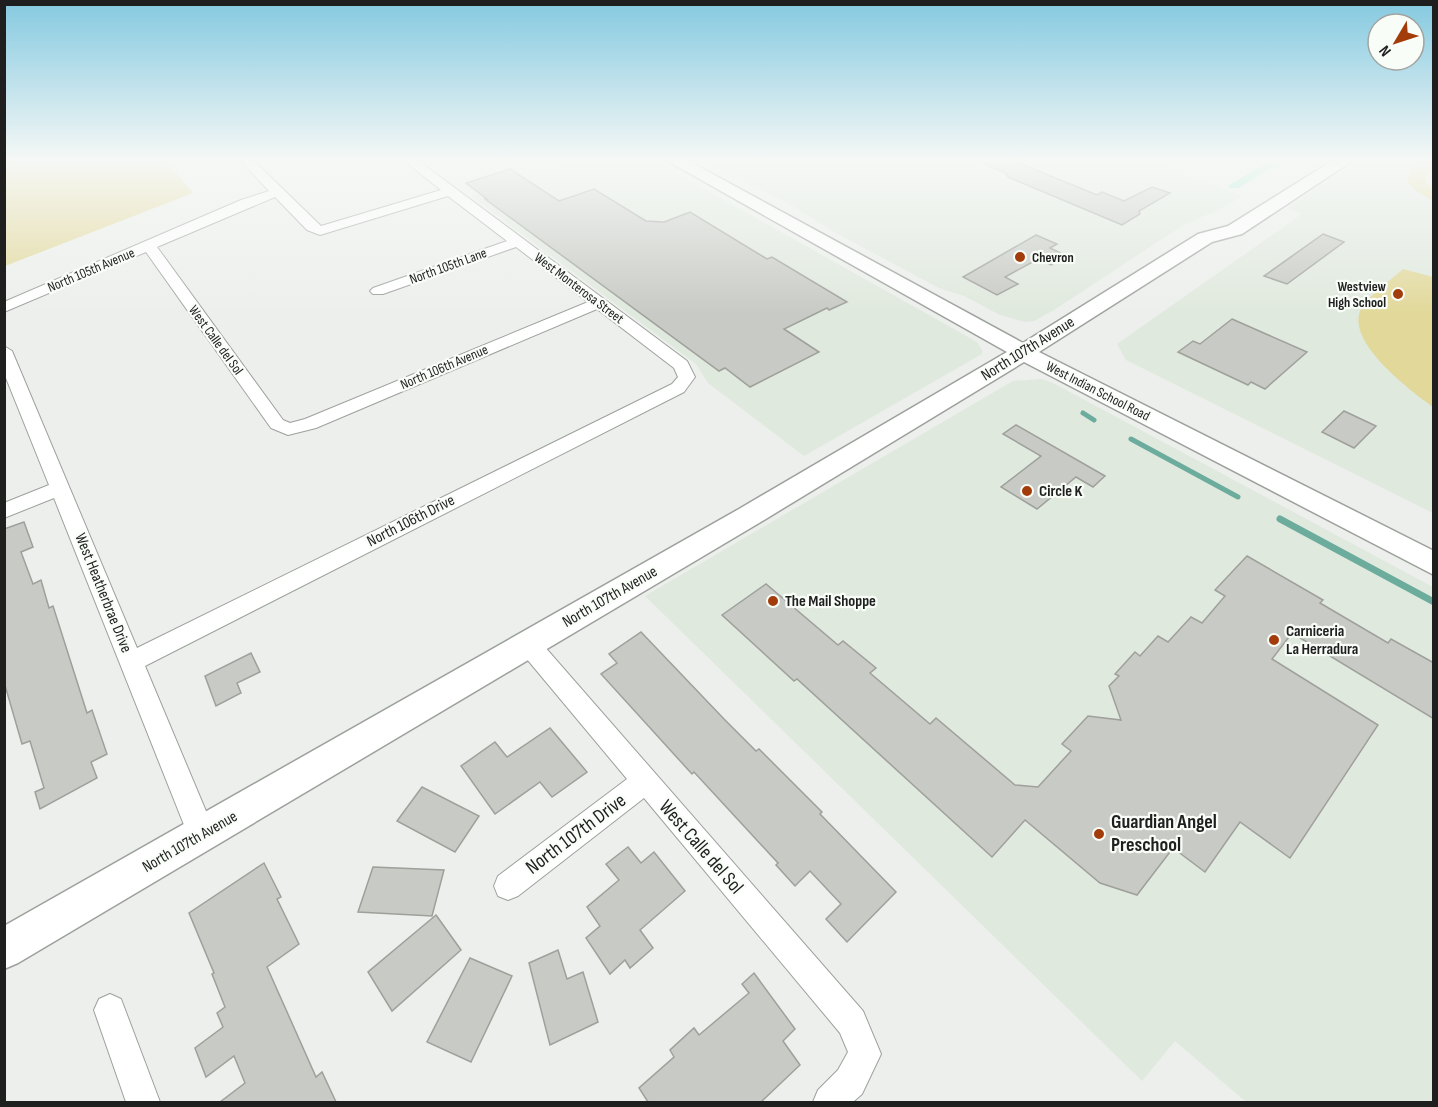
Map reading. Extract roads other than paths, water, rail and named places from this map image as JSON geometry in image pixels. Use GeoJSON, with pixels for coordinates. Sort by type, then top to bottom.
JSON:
{"type":"FeatureCollection","features":[{"type":"Feature","properties":{"kind":"main road","name":"West Indian School Road"},"geometry":{"type":"LineString","coordinates":[[766,211],[1024,352],[1434,564]]}},
{"type":"Feature","properties":{"kind":"main road","name":"North 107th Avenue"},"geometry":{"type":"LineString","coordinates":[[4,949],[529,645],[1024,352],[1209,236],[1235,230],[1266,211]]}},
{"type":"Feature","properties":{"kind":"main road","name":"North 107th Avenue"},"geometry":{"type":"LineString","coordinates":[[1209,236],[1213,223],[1229,213]]}},
{"type":"Feature","properties":{"kind":"street","name":"North 105th Avenue"},"geometry":{"type":"LineString","coordinates":[[4,308],[232,211]]}},
{"type":"Feature","properties":{"kind":"street"},"geometry":{"type":"LineString","coordinates":[[296,211],[312,227],[320,231],[386,211]]}},
{"type":"Feature","properties":{"kind":"street","name":"West Monterosa Street"},"geometry":{"type":"LineString","coordinates":[[476,211],[681,365],[687,377]]}},
{"type":"Feature","properties":{"kind":"street","name":"North 105th Lane"},"geometry":{"type":"LineString","coordinates":[[378,291],[517,242]]}},
{"type":"Feature","properties":{"kind":"street","name":"West Calle del Sol"},"geometry":{"type":"LineString","coordinates":[[148,245],[277,424],[288,429]]}},
{"type":"Feature","properties":{"kind":"street","name":"North 106th Avenue"},"geometry":{"type":"LineString","coordinates":[[288,429],[320,419],[598,303]]}},
{"type":"Feature","properties":{"kind":"street","name":"West Heatherbrae Drive"},"geometry":{"type":"LineString","coordinates":[[4,351],[202,835]]}},
{"type":"Feature","properties":{"kind":"street","name":"North 106th Drive"},"geometry":{"type":"LineString","coordinates":[[131,662],[678,388],[687,377]]}},
{"type":"Feature","properties":{"kind":"street"},"geometry":{"type":"LineString","coordinates":[[4,512],[61,488]]}},
{"type":"Feature","properties":{"kind":"street","name":"West Calle del Sol"},"geometry":{"type":"LineString","coordinates":[[529,645],[852,1022],[866,1054],[850,1082],[830,1102]]}},
{"type":"Feature","properties":{"kind":"street","name":"North 107th Drive"},"geometry":{"type":"LineString","coordinates":[[508,886],[645,782]]}},
{"type":"Feature","properties":{"kind":"street"},"geometry":{"type":"LineString","coordinates":[[110,1010],[143,1102]]}},
{"type":"Feature","properties":{"kind":"waterway"},"geometry":{"type":"LineString","coordinates":[[1083,413],[1094,420]]}},
{"type":"Feature","properties":{"kind":"waterway"},"geometry":{"type":"LineString","coordinates":[[1131,439],[1238,497]]}},
{"type":"Feature","properties":{"kind":"waterway"},"geometry":{"type":"LineString","coordinates":[[1280,519],[1434,602]]}},
{"type":"Feature","properties":{"kind":"place","name":"Chevron"},"geometry":{"type":"Point","coordinates":[1020,257]}},
{"type":"Feature","properties":{"kind":"place","name":"Westview High School"},"geometry":{"type":"Point","coordinates":[1398,294]}},
{"type":"Feature","properties":{"kind":"place","name":"Circle K"},"geometry":{"type":"Point","coordinates":[1027,491]}},
{"type":"Feature","properties":{"kind":"place","name":"The Mail Shoppe"},"geometry":{"type":"Point","coordinates":[773,601]}},
{"type":"Feature","properties":{"kind":"place","name":"Carniceria La Herradura"},"geometry":{"type":"Point","coordinates":[1274,640]}},
{"type":"Feature","properties":{"kind":"place","name":"Guardian Angel Preschool"},"geometry":{"type":"Point","coordinates":[1099,834]}}]}
